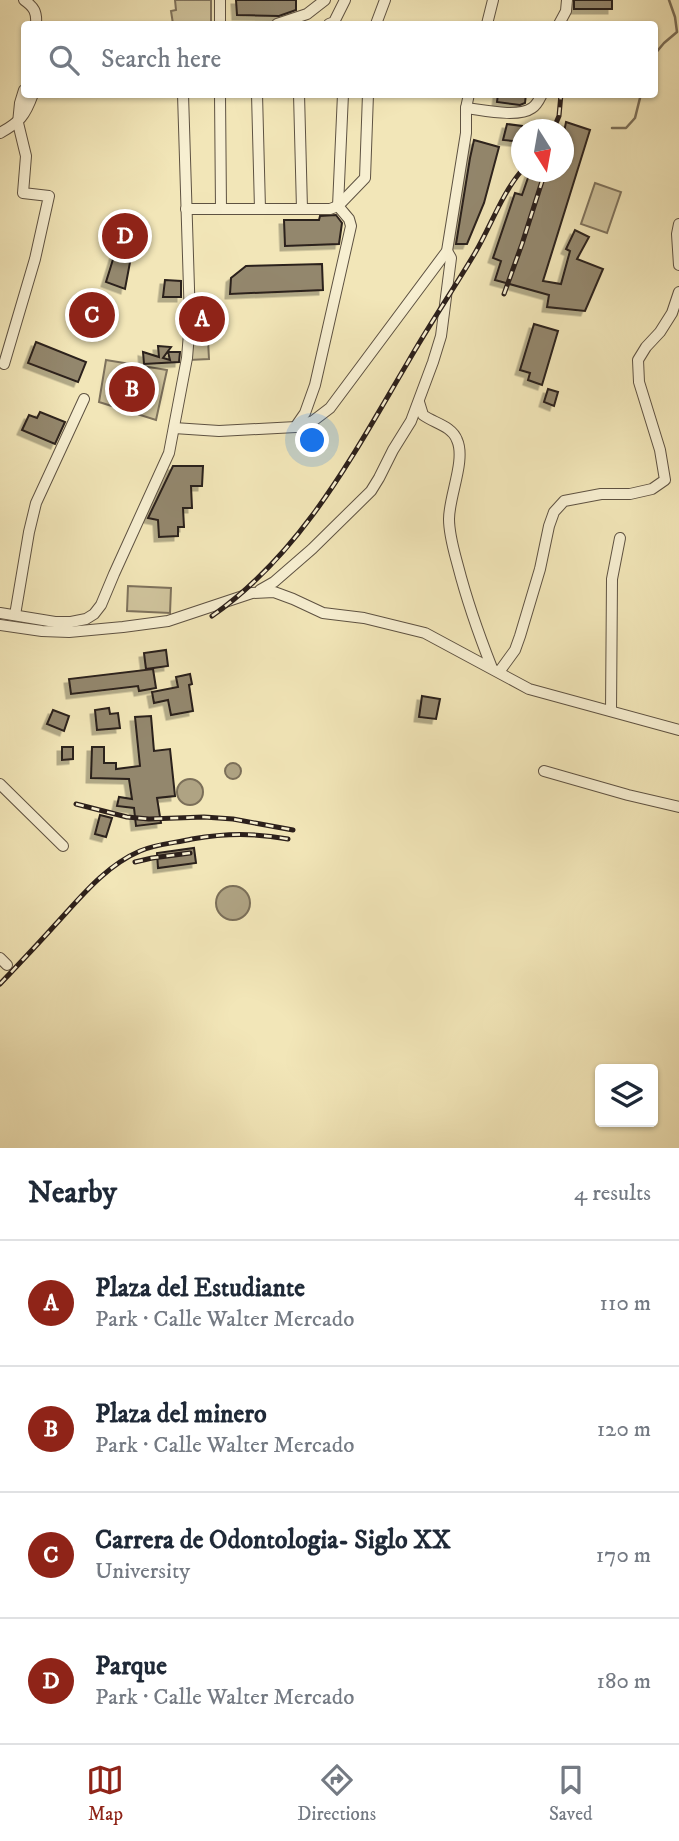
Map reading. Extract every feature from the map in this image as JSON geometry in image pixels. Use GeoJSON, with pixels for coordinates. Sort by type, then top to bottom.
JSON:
{"type":"FeatureCollection","features":[{"type":"Feature","properties":{"kind":"street"},"geometry":{"type":"LineString","coordinates":[[24,0],[33,6],[36,21]]}},
{"type":"Feature","properties":{"kind":"street"},"geometry":{"type":"LineString","coordinates":[[220,0],[220,21]]}},
{"type":"Feature","properties":{"kind":"street"},"geometry":{"type":"LineString","coordinates":[[286,21],[307,14],[326,0]]}},
{"type":"Feature","properties":{"kind":"street"},"geometry":{"type":"LineString","coordinates":[[334,21],[345,0]]}},
{"type":"Feature","properties":{"kind":"street"},"geometry":{"type":"LineString","coordinates":[[377,21],[384,0]]}},
{"type":"Feature","properties":{"kind":"street"},"geometry":{"type":"LineString","coordinates":[[488,21],[493,0]]}},
{"type":"Feature","properties":{"kind":"street"},"geometry":{"type":"LineString","coordinates":[[560,21],[566,10],[566,0]]}},
{"type":"Feature","properties":{"kind":"street"},"geometry":{"type":"LineString","coordinates":[[4,364],[35,259],[49,196],[23,193],[26,156],[18,123],[22,98]]}},
{"type":"Feature","properties":{"kind":"street"},"geometry":{"type":"LineString","coordinates":[[0,133],[18,123],[32,98]]}},
{"type":"Feature","properties":{"kind":"street"},"geometry":{"type":"LineString","coordinates":[[0,613],[55,622],[86,619],[94,614],[102,605],[169,453],[187,359],[190,321],[183,98]]}},
{"type":"Feature","properties":{"kind":"street"},"geometry":{"type":"LineString","coordinates":[[220,98],[221,209]]}},
{"type":"Feature","properties":{"kind":"street"},"geometry":{"type":"LineString","coordinates":[[257,98],[260,209]]}},
{"type":"Feature","properties":{"kind":"street"},"geometry":{"type":"LineString","coordinates":[[299,98],[302,209]]}},
{"type":"Feature","properties":{"kind":"street"},"geometry":{"type":"LineString","coordinates":[[296,427],[305,413],[315,385],[351,226],[349,219],[338,206],[343,98]]}},
{"type":"Feature","properties":{"kind":"street"},"geometry":{"type":"LineString","coordinates":[[186,209],[330,209],[338,206],[365,178],[368,98]]}},
{"type":"Feature","properties":{"kind":"street"},"geometry":{"type":"LineString","coordinates":[[174,428],[219,431],[296,427],[313,421],[330,408],[447,251],[466,133],[468,98]]}},
{"type":"Feature","properties":{"kind":"street"},"geometry":{"type":"LineString","coordinates":[[466,108],[525,112],[536,106],[540,98]]}},
{"type":"Feature","properties":{"kind":"street"},"geometry":{"type":"LineString","coordinates":[[679,224],[679,265]]}},
{"type":"Feature","properties":{"kind":"street"},"geometry":{"type":"LineString","coordinates":[[256,592],[274,582],[296,564],[371,491],[411,421],[441,335],[451,258],[447,251]]}},
{"type":"Feature","properties":{"kind":"street"},"geometry":{"type":"LineString","coordinates":[[495,670],[515,650],[540,569],[549,526],[554,512],[564,500],[601,494],[630,494],[652,489],[665,480],[660,450],[639,382],[638,360],[672,313],[679,292]]}},
{"type":"Feature","properties":{"kind":"street"},"geometry":{"type":"LineString","coordinates":[[15,615],[36,503],[84,399]]}},
{"type":"Feature","properties":{"kind":"street"},"geometry":{"type":"LineString","coordinates":[[419,402],[423,415],[447,427],[457,438],[460,451],[459,468],[449,520],[453,546],[472,615],[495,670]]}},
{"type":"Feature","properties":{"kind":"street"},"geometry":{"type":"LineString","coordinates":[[611,711],[612,579],[620,538]]}},
{"type":"Feature","properties":{"kind":"street"},"geometry":{"type":"LineString","coordinates":[[0,625],[69,632],[123,627],[168,621],[239,596],[274,592],[323,613],[364,618],[425,633],[529,689],[679,730]]}},
{"type":"Feature","properties":{"kind":"street"},"geometry":{"type":"LineString","coordinates":[[544,771],[679,807]]}},
{"type":"Feature","properties":{"kind":"street"},"geometry":{"type":"LineString","coordinates":[[0,784],[63,846]]}},
{"type":"Feature","properties":{"kind":"shaded area"},"geometry":{"type":"Polygon","coordinates":[[[175,0],[211,0],[211,21],[173,21],[171,11],[176,10],[175,0]]]}},
{"type":"Feature","properties":{"kind":"shaded area"},"geometry":{"type":"Polygon","coordinates":[[[595,183],[621,192],[607,233],[581,224],[595,183]]]}},
{"type":"Feature","properties":{"kind":"shaded area"},"geometry":{"type":"Polygon","coordinates":[[[125,221],[131,222],[132,255],[115,251],[125,221]]]}},
{"type":"Feature","properties":{"kind":"shaded area"},"geometry":{"type":"Polygon","coordinates":[[[214,298],[214,339],[208,340],[209,359],[189,360],[191,300],[214,298]]]}},
{"type":"Feature","properties":{"kind":"shaded area"},"geometry":{"type":"Polygon","coordinates":[[[106,360],[167,370],[156,420],[99,402],[106,360]]]}},
{"type":"Feature","properties":{"kind":"shaded area"},"geometry":{"type":"Polygon","coordinates":[[[128,586],[171,588],[170,613],[127,611],[128,586]]]}},
{"type":"Feature","properties":{"kind":"shaded area"},"geometry":{"type":"Polygon","coordinates":[[[233,763],[239,765],[239,777],[233,779],[227,777],[225,771],[227,765],[233,763]]]}},
{"type":"Feature","properties":{"kind":"shaded area"},"geometry":{"type":"Polygon","coordinates":[[[190,779],[199,783],[203,792],[199,801],[190,805],[181,801],[177,792],[181,783],[190,779]]]}},
{"type":"Feature","properties":{"kind":"shaded area"},"geometry":{"type":"Polygon","coordinates":[[[233,886],[245,891],[250,903],[245,915],[233,920],[221,915],[216,903],[221,891],[233,886]]]}},
{"type":"Feature","properties":{"kind":"building"},"geometry":{"type":"Polygon","coordinates":[[[236,0],[296,0],[296,10],[279,16],[237,15],[236,0]]]}},
{"type":"Feature","properties":{"kind":"building"},"geometry":{"type":"Polygon","coordinates":[[[574,0],[612,0],[612,9],[574,9],[574,0]]]}},
{"type":"Feature","properties":{"kind":"building"},"geometry":{"type":"Polygon","coordinates":[[[498,98],[526,98],[525,103],[520,105],[497,102],[498,98]]]}},
{"type":"Feature","properties":{"kind":"building"},"geometry":{"type":"Polygon","coordinates":[[[507,124],[511,125],[511,141],[503,140],[507,124]]]}},
{"type":"Feature","properties":{"kind":"building"},"geometry":{"type":"Polygon","coordinates":[[[574,125],[590,130],[574,181],[574,125]]]}},
{"type":"Feature","properties":{"kind":"building"},"geometry":{"type":"Polygon","coordinates":[[[474,140],[499,147],[484,203],[467,244],[456,244],[470,158],[474,140]]]}},
{"type":"Feature","properties":{"kind":"building"},"geometry":{"type":"Polygon","coordinates":[[[527,182],[574,182],[543,281],[561,284],[570,251],[566,249],[575,230],[589,237],[577,259],[603,269],[585,311],[547,307],[549,295],[495,280],[501,261],[493,258],[515,193],[522,195],[527,182]]]}},
{"type":"Feature","properties":{"kind":"building"},"geometry":{"type":"Polygon","coordinates":[[[336,215],[342,223],[339,244],[285,246],[284,220],[319,220],[320,216],[336,215]]]}},
{"type":"Feature","properties":{"kind":"building"},"geometry":{"type":"Polygon","coordinates":[[[115,253],[131,257],[125,289],[106,282],[115,253]]]}},
{"type":"Feature","properties":{"kind":"building"},"geometry":{"type":"Polygon","coordinates":[[[322,264],[323,290],[230,294],[231,278],[246,266],[322,264]]]}},
{"type":"Feature","properties":{"kind":"building"},"geometry":{"type":"Polygon","coordinates":[[[165,280],[181,281],[181,297],[163,297],[165,280]]]}},
{"type":"Feature","properties":{"kind":"building"},"geometry":{"type":"Polygon","coordinates":[[[534,324],[558,331],[542,385],[528,380],[530,373],[520,370],[534,324]]]}},
{"type":"Feature","properties":{"kind":"building"},"geometry":{"type":"Polygon","coordinates":[[[36,342],[86,362],[78,382],[28,363],[36,342]]]}},
{"type":"Feature","properties":{"kind":"building"},"geometry":{"type":"Polygon","coordinates":[[[158,346],[171,347],[163,358],[170,360],[168,352],[180,352],[179,362],[144,364],[143,352],[159,357],[158,346]]]}},
{"type":"Feature","properties":{"kind":"building"},"geometry":{"type":"Polygon","coordinates":[[[548,389],[558,392],[554,406],[544,402],[548,389]]]}},
{"type":"Feature","properties":{"kind":"building"},"geometry":{"type":"Polygon","coordinates":[[[40,412],[65,422],[55,444],[22,430],[29,415],[37,418],[40,412]]]}},
{"type":"Feature","properties":{"kind":"building"},"geometry":{"type":"Polygon","coordinates":[[[173,466],[203,466],[202,486],[191,486],[192,508],[183,508],[184,527],[178,527],[178,536],[159,537],[158,520],[148,518],[173,466]]]}},
{"type":"Feature","properties":{"kind":"building"},"geometry":{"type":"Polygon","coordinates":[[[166,650],[168,666],[146,669],[144,653],[166,650]]]}},
{"type":"Feature","properties":{"kind":"building"},"geometry":{"type":"Polygon","coordinates":[[[153,669],[156,688],[139,691],[138,686],[71,694],[69,679],[153,669]]]}},
{"type":"Feature","properties":{"kind":"building"},"geometry":{"type":"Polygon","coordinates":[[[190,674],[193,711],[171,715],[168,700],[154,703],[152,692],[178,687],[176,677],[190,674]]]}},
{"type":"Feature","properties":{"kind":"building"},"geometry":{"type":"Polygon","coordinates":[[[422,696],[440,699],[436,719],[419,717],[422,696]]]}},
{"type":"Feature","properties":{"kind":"building"},"geometry":{"type":"Polygon","coordinates":[[[109,708],[110,714],[118,713],[120,728],[97,730],[95,710],[109,708]]]}},
{"type":"Feature","properties":{"kind":"building"},"geometry":{"type":"Polygon","coordinates":[[[53,710],[69,716],[64,731],[47,724],[53,710]]]}},
{"type":"Feature","properties":{"kind":"building"},"geometry":{"type":"Polygon","coordinates":[[[151,716],[154,751],[170,749],[175,796],[157,798],[161,823],[136,826],[134,808],[117,806],[119,797],[132,799],[129,779],[91,778],[92,747],[104,747],[104,763],[116,763],[116,769],[140,766],[135,717],[151,716]]]}},
{"type":"Feature","properties":{"kind":"building"},"geometry":{"type":"Polygon","coordinates":[[[62,747],[73,747],[73,759],[62,760],[62,747]]]}},
{"type":"Feature","properties":{"kind":"building"},"geometry":{"type":"Polygon","coordinates":[[[100,815],[112,818],[106,837],[95,834],[100,815]]]}},
{"type":"Feature","properties":{"kind":"building"},"geometry":{"type":"Polygon","coordinates":[[[194,848],[196,863],[158,868],[157,853],[194,848]]]}},
{"type":"Feature","properties":{"kind":"waterway"},"geometry":{"type":"LineString","coordinates":[[658,50],[677,32],[669,0]]}},
{"type":"Feature","properties":{"kind":"waterway"},"geometry":{"type":"LineString","coordinates":[[612,128],[626,128],[635,118],[640,98]]}},
{"type":"Feature","properties":{"kind":"railway"},"geometry":{"type":"LineString","coordinates":[[558,119],[561,98]]}},
{"type":"Feature","properties":{"kind":"railway"},"geometry":{"type":"LineString","coordinates":[[212,616],[244,591],[273,562],[324,500],[475,253],[514,182]]}},
{"type":"Feature","properties":{"kind":"railway"},"geometry":{"type":"LineString","coordinates":[[504,294],[542,182]]}},
{"type":"Feature","properties":{"kind":"railway"},"geometry":{"type":"LineString","coordinates":[[76,804],[127,817],[233,819],[293,830]]}},
{"type":"Feature","properties":{"kind":"railway"},"geometry":{"type":"LineString","coordinates":[[0,984],[94,884],[127,857],[152,847],[217,836],[240,834],[288,839]]}},
{"type":"Feature","properties":{"kind":"railway"},"geometry":{"type":"LineString","coordinates":[[135,862],[190,853]]}},
{"type":"Feature","properties":{"kind":"place","name":"Parque"},"geometry":{"type":"Point","coordinates":[125,236]}},
{"type":"Feature","properties":{"kind":"place","name":"Carrera de Odontologia- Siglo XX"},"geometry":{"type":"Point","coordinates":[92,315]}},
{"type":"Feature","properties":{"kind":"place","name":"Plaza del Estudiante"},"geometry":{"type":"Point","coordinates":[202,319]}},
{"type":"Feature","properties":{"kind":"place","name":"Plaza del minero"},"geometry":{"type":"Point","coordinates":[132,389]}}]}
